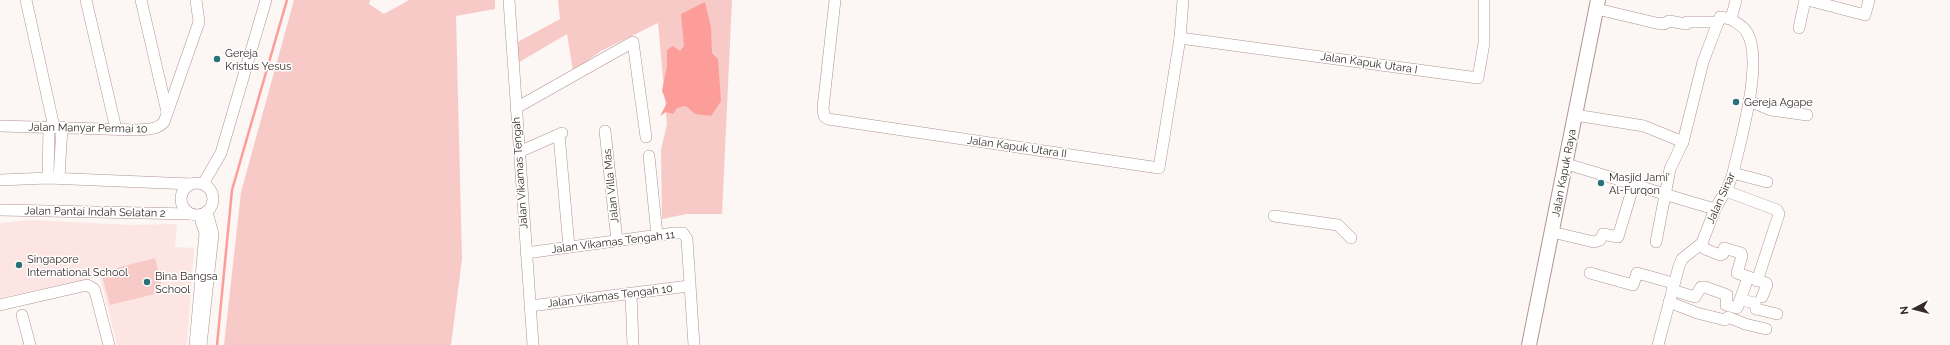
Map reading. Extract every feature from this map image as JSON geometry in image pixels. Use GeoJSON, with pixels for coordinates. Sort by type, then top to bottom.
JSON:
{"type":"FeatureCollection","features":[{"type":"Feature","properties":{"kind":"main road","name":"Jalan Kapuk Raya"},"geometry":{"type":"LineString","coordinates":[[1529,345],[1598,4]]}},
{"type":"Feature","properties":{"kind":"street"},"geometry":{"type":"LineString","coordinates":[[26,0],[55,127],[54,178]]}},
{"type":"Feature","properties":{"kind":"street"},"geometry":{"type":"LineString","coordinates":[[86,0],[116,129]]}},
{"type":"Feature","properties":{"kind":"street"},"geometry":{"type":"LineString","coordinates":[[141,0],[167,113]]}},
{"type":"Feature","properties":{"kind":"street","name":"Jalan Manyar Permai 10"},"geometry":{"type":"LineString","coordinates":[[0,126],[154,129],[164,122],[199,22],[196,0]]}},
{"type":"Feature","properties":{"kind":"street"},"geometry":{"type":"LineString","coordinates":[[203,184],[220,153],[266,0]]}},
{"type":"Feature","properties":{"kind":"street","name":"Jalan Vikamas Tengah"},"geometry":{"type":"LineString","coordinates":[[509,0],[533,345]]}},
{"type":"Feature","properties":{"kind":"street","name":"Jalan Kapuk Utara II"},"geometry":{"type":"LineString","coordinates":[[835,0],[823,108],[824,116],[828,119],[1159,168],[1184,39],[1183,0]]}},
{"type":"Feature","properties":{"kind":"street","name":"Jalan Kapuk Utara I"},"geometry":{"type":"LineString","coordinates":[[1184,39],[1478,78],[1484,43],[1484,0]]}},
{"type":"Feature","properties":{"kind":"street"},"geometry":{"type":"LineString","coordinates":[[1656,242],[1670,169],[1683,142],[1703,62],[1720,17],[1732,20],[1736,0]]}},
{"type":"Feature","properties":{"kind":"street"},"geometry":{"type":"LineString","coordinates":[[1799,28],[1805,0]]}},
{"type":"Feature","properties":{"kind":"street"},"geometry":{"type":"LineString","coordinates":[[1808,0],[1865,15],[1869,0]]}},
{"type":"Feature","properties":{"kind":"street"},"geometry":{"type":"LineString","coordinates":[[1598,4],[1656,23],[1664,24],[1670,21],[1686,24],[1687,22],[1718,23]]}},
{"type":"Feature","properties":{"kind":"street","name":"Jalan Sinar"},"geometry":{"type":"LineString","coordinates":[[1658,345],[1673,286],[1682,259],[1701,244],[1715,209],[1726,191],[1733,173],[1753,85],[1754,69],[1751,45],[1747,31],[1732,20]]}},
{"type":"Feature","properties":{"kind":"street"},"geometry":{"type":"LineString","coordinates":[[516,108],[633,42],[646,137]]}},
{"type":"Feature","properties":{"kind":"street"},"geometry":{"type":"LineString","coordinates":[[1749,101],[1771,110],[1808,115]]}},
{"type":"Feature","properties":{"kind":"street"},"geometry":{"type":"LineString","coordinates":[[1575,115],[1644,126],[1683,142]]}},
{"type":"Feature","properties":{"kind":"street","name":"Jalan Villa Mas"},"geometry":{"type":"LineString","coordinates":[[605,131],[617,241]]}},
{"type":"Feature","properties":{"kind":"street"},"geometry":{"type":"LineString","coordinates":[[519,152],[561,134],[570,247]]}},
{"type":"Feature","properties":{"kind":"street"},"geometry":{"type":"LineString","coordinates":[[649,156],[657,235]]}},
{"type":"Feature","properties":{"kind":"street"},"geometry":{"type":"LineString","coordinates":[[1566,164],[1628,181],[1636,186],[1715,209]]}},
{"type":"Feature","properties":{"kind":"street"},"geometry":{"type":"LineString","coordinates":[[1733,173],[1767,182]]}},
{"type":"Feature","properties":{"kind":"street"},"geometry":{"type":"LineString","coordinates":[[0,180],[54,178],[203,184],[209,189],[213,197],[212,205],[199,214]]}},
{"type":"Feature","properties":{"kind":"street"},"geometry":{"type":"LineString","coordinates":[[190,184],[184,189],[181,201],[184,209],[199,214],[213,234],[201,345]]}},
{"type":"Feature","properties":{"kind":"street"},"geometry":{"type":"LineString","coordinates":[[1552,232],[1594,242],[1600,240],[1603,234],[1618,237],[1633,187],[1636,186]]}},
{"type":"Feature","properties":{"kind":"street"},"geometry":{"type":"LineString","coordinates":[[1590,273],[1633,285],[1637,273],[1673,286],[1694,297],[1702,287],[1705,287],[1727,295],[1726,305],[1737,308],[1753,279],[1779,214],[1777,210],[1726,191]]}},
{"type":"Feature","properties":{"kind":"street","name":"Jalan Pantai Indah Selatan 2"},"geometry":{"type":"LineString","coordinates":[[0,210],[199,214]]}},
{"type":"Feature","properties":{"kind":"street"},"geometry":{"type":"LineString","coordinates":[[195,345],[205,233],[199,214]]}},
{"type":"Feature","properties":{"kind":"street"},"geometry":{"type":"LineString","coordinates":[[1274,216],[1338,225],[1351,238]]}},
{"type":"Feature","properties":{"kind":"street","name":"Jalan Vikamas Tengah 11"},"geometry":{"type":"LineString","coordinates":[[526,253],[657,235],[683,233],[687,239],[694,345]]}},
{"type":"Feature","properties":{"kind":"street"},"geometry":{"type":"LineString","coordinates":[[1701,244],[1704,249],[1720,255],[1723,254],[1724,248],[1741,253],[1742,256],[1737,273],[1767,284],[1762,297]]}},
{"type":"Feature","properties":{"kind":"street"},"geometry":{"type":"LineString","coordinates":[[0,305],[87,285],[94,289],[110,345]]}},
{"type":"Feature","properties":{"kind":"street","name":"Jalan Vikamas Tengah 10"},"geometry":{"type":"LineString","coordinates":[[530,306],[689,286]]}},
{"type":"Feature","properties":{"kind":"street"},"geometry":{"type":"LineString","coordinates":[[631,294],[633,345]]}},
{"type":"Feature","properties":{"kind":"street"},"geometry":{"type":"LineString","coordinates":[[1741,300],[1755,303],[1756,309],[1777,314]]}},
{"type":"Feature","properties":{"kind":"street"},"geometry":{"type":"LineString","coordinates":[[1669,302],[1697,313],[1725,320],[1728,317],[1745,324],[1766,329]]}},
{"type":"Feature","properties":{"kind":"street"},"geometry":{"type":"LineString","coordinates":[[22,315],[30,345]]}},
{"type":"Feature","properties":{"kind":"shaded area"},"geometry":{"type":"Polygon","coordinates":[[[294,0],[370,0],[369,4],[384,14],[409,0],[495,0],[495,9],[456,16],[462,259],[451,345],[224,345],[241,192],[294,0]]]}},
{"type":"Feature","properties":{"kind":"shaded area"},"geometry":{"type":"Polygon","coordinates":[[[558,0],[732,0],[722,214],[687,214],[662,219],[661,150],[667,124],[658,23],[601,51],[573,71],[567,34],[516,64],[514,44],[560,19],[558,0]]]}},
{"type":"Feature","properties":{"kind":"shaded area"},"geometry":{"type":"Polygon","coordinates":[[[705,2],[711,28],[712,53],[718,59],[721,101],[711,116],[695,114],[686,106],[677,108],[673,114],[666,112],[660,116],[667,103],[662,91],[667,66],[667,50],[673,46],[680,51],[684,46],[681,14],[705,2]]]}},
{"type":"Feature","properties":{"kind":"shaded area","name":"Bina Bangsa School"},"geometry":{"type":"Polygon","coordinates":[[[30,220],[132,225],[177,224],[175,247],[194,248],[187,345],[117,345],[100,276],[0,298],[0,223],[30,220]]]}},
{"type":"Feature","properties":{"kind":"shaded area"},"geometry":{"type":"Polygon","coordinates":[[[155,258],[163,292],[110,305],[101,272],[155,258]]]}},
{"type":"Feature","properties":{"kind":"waterway"},"geometry":{"type":"LineString","coordinates":[[217,345],[232,190],[287,0]]}},
{"type":"Feature","properties":{"kind":"place","name":"Gereja Kristus Yesus"},"geometry":{"type":"Point","coordinates":[217,59]}},
{"type":"Feature","properties":{"kind":"place","name":"Gereja Agape"},"geometry":{"type":"Point","coordinates":[1736,102]}},
{"type":"Feature","properties":{"kind":"place","name":"Masjid Jami' Al-Furqon"},"geometry":{"type":"Point","coordinates":[1601,183]}},
{"type":"Feature","properties":{"kind":"place","name":"Singapore International School"},"geometry":{"type":"Point","coordinates":[19,265]}},
{"type":"Feature","properties":{"kind":"place","name":"Bina Bangsa School"},"geometry":{"type":"Point","coordinates":[147,282]}}]}
